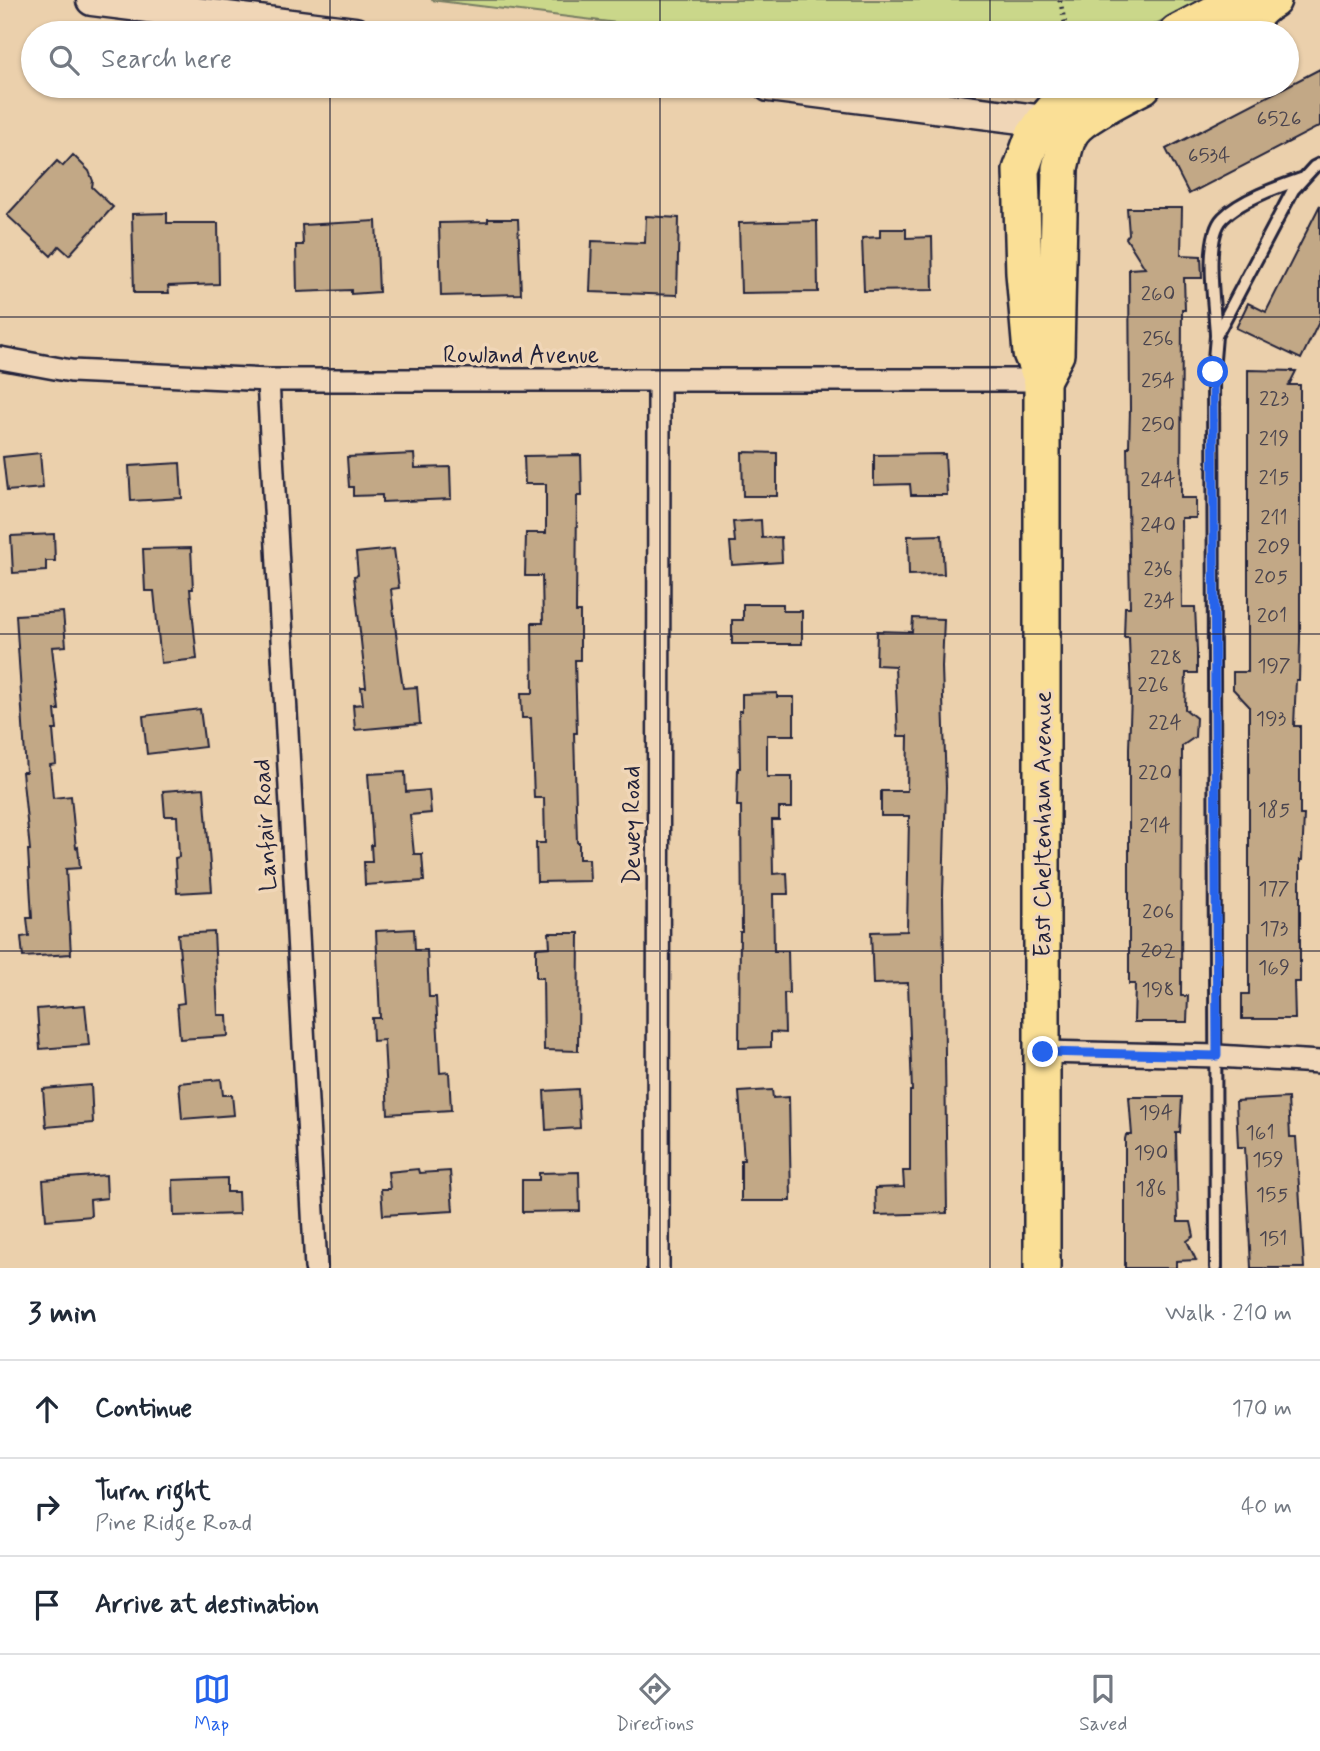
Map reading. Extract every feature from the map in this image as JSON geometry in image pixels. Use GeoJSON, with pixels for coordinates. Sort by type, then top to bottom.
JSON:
{"type":"FeatureCollection","features":[{"type":"Feature","properties":{"kind":"highway"},"geometry":{"type":"LineString","coordinates":[[1200,21],[1232,4],[1266,3]]}},
{"type":"Feature","properties":{"kind":"highway"},"geometry":{"type":"LineString","coordinates":[[1250,21],[1266,3]]}},
{"type":"Feature","properties":{"kind":"highway"},"geometry":{"type":"LineString","coordinates":[[1065,98],[1058,125],[1089,117],[1122,98]]}},
{"type":"Feature","properties":{"kind":"highway","name":"East Cheltenham Avenue"},"geometry":{"type":"LineString","coordinates":[[1042,1268],[1042,380],[1056,354],[1060,168],[1058,125]]}},
{"type":"Feature","properties":{"kind":"main road"},"geometry":{"type":"LineString","coordinates":[[92,0],[259,21]]}},
{"type":"Feature","properties":{"kind":"main road"},"geometry":{"type":"LineString","coordinates":[[858,98],[1058,125]]}},
{"type":"Feature","properties":{"kind":"street","name":"Rowland Avenue"},"geometry":{"type":"LineString","coordinates":[[0,358],[71,372],[268,380],[1042,380]]}},
{"type":"Feature","properties":{"kind":"street","name":"Lanfair Road"},"geometry":{"type":"LineString","coordinates":[[268,380],[316,1268]]}},
{"type":"Feature","properties":{"kind":"street","name":"Dewey Road"},"geometry":{"type":"LineString","coordinates":[[657,1268],[659,382]]}},
{"type":"Feature","properties":{"kind":"street"},"geometry":{"type":"LineString","coordinates":[[1043,1052],[1217,1056],[1320,1062]]}},
{"type":"Feature","properties":{"kind":"lane"},"geometry":{"type":"LineString","coordinates":[[1216,336],[1293,190],[1320,164]]}},
{"type":"Feature","properties":{"kind":"lane"},"geometry":{"type":"LineString","coordinates":[[1216,1268],[1213,372],[1216,336],[1212,245],[1217,225],[1224,217],[1268,191],[1304,178]]}},
{"type":"Feature","properties":{"kind":"path"},"geometry":{"type":"LineString","coordinates":[[1060,0],[1064,21]]}},
{"type":"Feature","properties":{"kind":"green space"},"geometry":{"type":"Polygon","coordinates":[[[431,0],[1202,0],[1161,21],[601,21],[431,0]]]}},
{"type":"Feature","properties":{"kind":"building"},"geometry":{"type":"Polygon","coordinates":[[[1320,69],[1320,126],[1189,194],[1166,149],[1264,98],[1299,98],[1299,80],[1320,69]]]}},
{"type":"Feature","properties":{"kind":"building"},"geometry":{"type":"Polygon","coordinates":[[[73,155],[89,171],[92,187],[113,207],[69,255],[59,246],[51,256],[7,215],[57,161],[63,166],[73,155]]]}},
{"type":"Feature","properties":{"kind":"building"},"geometry":{"type":"Polygon","coordinates":[[[1320,205],[1320,320],[1301,359],[1236,328],[1248,303],[1266,312],[1320,205]]]}},
{"type":"Feature","properties":{"kind":"building"},"geometry":{"type":"Polygon","coordinates":[[[1127,208],[1182,208],[1181,255],[1201,256],[1202,278],[1184,278],[1185,310],[1182,310],[1181,498],[1196,498],[1196,518],[1181,518],[1182,607],[1195,607],[1197,651],[1197,673],[1186,673],[1185,709],[1196,718],[1195,737],[1182,746],[1181,996],[1188,996],[1187,1022],[1134,1022],[1135,984],[1129,984],[1131,697],[1129,637],[1124,637],[1125,607],[1130,607],[1127,447],[1130,409],[1129,269],[1145,268],[1126,238],[1129,234],[1127,208]]]}},
{"type":"Feature","properties":{"kind":"building"},"geometry":{"type":"Polygon","coordinates":[[[167,213],[167,223],[218,223],[219,284],[168,286],[169,293],[134,293],[132,214],[167,213]]]}},
{"type":"Feature","properties":{"kind":"building"},"geometry":{"type":"Polygon","coordinates":[[[646,216],[679,218],[677,295],[590,292],[592,241],[645,243],[646,216]]]}},
{"type":"Feature","properties":{"kind":"building"},"geometry":{"type":"Polygon","coordinates":[[[488,219],[518,219],[521,294],[441,296],[439,223],[488,222],[488,219]]]}},
{"type":"Feature","properties":{"kind":"building"},"geometry":{"type":"Polygon","coordinates":[[[376,221],[379,292],[297,292],[296,245],[303,245],[302,225],[376,221]]]}},
{"type":"Feature","properties":{"kind":"building"},"geometry":{"type":"Polygon","coordinates":[[[817,221],[818,292],[741,293],[739,223],[817,221]]]}},
{"type":"Feature","properties":{"kind":"building"},"geometry":{"type":"Polygon","coordinates":[[[880,229],[906,229],[906,238],[932,237],[933,290],[864,291],[862,238],[880,237],[880,229]]]}},
{"type":"Feature","properties":{"kind":"building"},"geometry":{"type":"Polygon","coordinates":[[[1248,370],[1296,371],[1289,385],[1300,385],[1300,641],[1294,726],[1300,726],[1300,815],[1304,815],[1300,860],[1300,982],[1294,982],[1295,1019],[1242,1019],[1242,994],[1249,994],[1249,706],[1233,689],[1233,672],[1248,672],[1248,370]]]}},
{"type":"Feature","properties":{"kind":"building"},"geometry":{"type":"Polygon","coordinates":[[[742,452],[777,453],[777,496],[743,496],[742,452]]]}},
{"type":"Feature","properties":{"kind":"building"},"geometry":{"type":"Polygon","coordinates":[[[40,453],[43,488],[7,491],[3,457],[40,453]]]}},
{"type":"Feature","properties":{"kind":"building"},"geometry":{"type":"Polygon","coordinates":[[[414,454],[415,468],[450,467],[451,499],[382,502],[382,495],[353,496],[353,487],[349,487],[347,457],[414,454]]]}},
{"type":"Feature","properties":{"kind":"building"},"geometry":{"type":"Polygon","coordinates":[[[945,454],[947,495],[911,495],[910,484],[874,485],[874,455],[945,454]]]}},
{"type":"Feature","properties":{"kind":"building"},"geometry":{"type":"Polygon","coordinates":[[[581,455],[582,496],[577,496],[576,612],[580,612],[580,660],[575,660],[577,733],[574,733],[577,842],[579,859],[589,859],[590,881],[537,882],[536,843],[545,843],[544,798],[534,798],[531,718],[522,718],[521,693],[533,693],[532,623],[543,623],[542,576],[525,576],[526,533],[546,533],[546,484],[525,484],[524,456],[581,455]]]}},
{"type":"Feature","properties":{"kind":"building"},"geometry":{"type":"Polygon","coordinates":[[[180,463],[182,498],[131,501],[129,466],[180,463]]]}},
{"type":"Feature","properties":{"kind":"building"},"geometry":{"type":"Polygon","coordinates":[[[761,520],[762,538],[781,537],[782,562],[732,565],[730,542],[735,542],[733,522],[761,520]]]}},
{"type":"Feature","properties":{"kind":"building"},"geometry":{"type":"Polygon","coordinates":[[[54,534],[55,561],[46,561],[46,571],[13,573],[11,536],[54,534]]]}},
{"type":"Feature","properties":{"kind":"building"},"geometry":{"type":"Polygon","coordinates":[[[942,535],[944,574],[909,575],[908,536],[942,535]]]}},
{"type":"Feature","properties":{"kind":"building"},"geometry":{"type":"Polygon","coordinates":[[[191,548],[193,589],[190,589],[197,659],[161,663],[154,591],[145,591],[143,549],[191,548]]]}},
{"type":"Feature","properties":{"kind":"building"},"geometry":{"type":"Polygon","coordinates":[[[394,549],[399,588],[391,589],[400,668],[403,688],[417,687],[420,724],[355,730],[353,705],[363,704],[361,687],[366,687],[354,576],[358,575],[356,553],[394,549]]]}},
{"type":"Feature","properties":{"kind":"building"},"geometry":{"type":"Polygon","coordinates":[[[743,604],[783,604],[783,611],[802,611],[802,644],[732,644],[732,620],[743,620],[743,604]]]}},
{"type":"Feature","properties":{"kind":"building"},"geometry":{"type":"Polygon","coordinates":[[[63,612],[66,646],[52,647],[59,710],[55,710],[57,730],[53,730],[56,764],[50,765],[53,798],[71,796],[76,848],[78,847],[80,868],[66,869],[71,954],[23,957],[21,937],[29,936],[27,918],[32,918],[30,850],[22,772],[26,772],[16,615],[63,612]]]}},
{"type":"Feature","properties":{"kind":"building"},"geometry":{"type":"Polygon","coordinates":[[[913,618],[944,619],[942,667],[946,787],[943,895],[947,1213],[876,1215],[875,1188],[904,1187],[903,1171],[910,1171],[912,1091],[908,983],[873,984],[871,932],[907,931],[909,816],[881,816],[881,791],[907,791],[908,736],[898,736],[895,666],[876,665],[877,631],[912,632],[913,618]]]}},
{"type":"Feature","properties":{"kind":"building"},"geometry":{"type":"Polygon","coordinates":[[[777,693],[777,697],[794,697],[794,735],[767,735],[767,777],[792,777],[792,808],[779,808],[779,820],[772,820],[773,874],[787,873],[788,894],[773,894],[774,951],[788,951],[789,993],[784,993],[785,1033],[771,1032],[771,1047],[739,1048],[742,932],[741,806],[737,806],[740,768],[739,711],[742,711],[742,694],[777,693]]]}},
{"type":"Feature","properties":{"kind":"building"},"geometry":{"type":"Polygon","coordinates":[[[200,709],[205,747],[147,754],[143,716],[200,709]]]}},
{"type":"Feature","properties":{"kind":"building"},"geometry":{"type":"Polygon","coordinates":[[[405,772],[406,792],[429,790],[431,813],[410,815],[414,854],[422,854],[424,881],[365,885],[364,862],[372,862],[373,845],[368,774],[405,772]]]}},
{"type":"Feature","properties":{"kind":"building"},"geometry":{"type":"Polygon","coordinates":[[[204,788],[212,891],[177,893],[177,816],[165,816],[163,791],[204,788]]]}},
{"type":"Feature","properties":{"kind":"building"},"geometry":{"type":"Polygon","coordinates":[[[414,929],[415,950],[427,950],[429,997],[436,997],[440,1073],[449,1072],[451,1110],[388,1114],[384,1040],[373,1041],[372,1018],[380,1018],[376,931],[414,929]]]}},
{"type":"Feature","properties":{"kind":"building"},"geometry":{"type":"Polygon","coordinates":[[[214,932],[218,1015],[227,1015],[228,1036],[180,1039],[177,1004],[184,1003],[178,934],[214,932]]]}},
{"type":"Feature","properties":{"kind":"building"},"geometry":{"type":"Polygon","coordinates":[[[549,933],[579,933],[578,1051],[544,1050],[543,978],[536,978],[536,948],[550,947],[549,933]]]}},
{"type":"Feature","properties":{"kind":"building"},"geometry":{"type":"Polygon","coordinates":[[[85,1005],[89,1045],[40,1049],[37,1009],[85,1005]]]}},
{"type":"Feature","properties":{"kind":"building"},"geometry":{"type":"Polygon","coordinates":[[[221,1079],[223,1095],[232,1095],[234,1115],[182,1119],[179,1083],[221,1079]]]}},
{"type":"Feature","properties":{"kind":"building"},"geometry":{"type":"Polygon","coordinates":[[[91,1085],[93,1123],[46,1127],[43,1089],[91,1085]]]}},
{"type":"Feature","properties":{"kind":"building"},"geometry":{"type":"Polygon","coordinates":[[[578,1089],[580,1128],[546,1130],[544,1091],[578,1089]]]}},
{"type":"Feature","properties":{"kind":"building"},"geometry":{"type":"Polygon","coordinates":[[[772,1090],[773,1098],[789,1097],[791,1201],[741,1201],[741,1160],[744,1160],[739,1092],[772,1090]]]}},
{"type":"Feature","properties":{"kind":"building"},"geometry":{"type":"Polygon","coordinates":[[[1129,1097],[1182,1097],[1180,1133],[1176,1133],[1178,1222],[1191,1222],[1194,1236],[1187,1241],[1196,1260],[1176,1261],[1176,1268],[1125,1268],[1125,1139],[1126,1135],[1132,1135],[1129,1097]]]}},
{"type":"Feature","properties":{"kind":"building"},"geometry":{"type":"Polygon","coordinates":[[[1288,1098],[1290,1137],[1296,1137],[1304,1268],[1251,1268],[1245,1147],[1238,1147],[1236,1101],[1288,1098]]]}},
{"type":"Feature","properties":{"kind":"building"},"geometry":{"type":"Polygon","coordinates":[[[418,1169],[419,1173],[450,1171],[453,1211],[383,1215],[381,1189],[390,1189],[388,1172],[418,1169]]]}},
{"type":"Feature","properties":{"kind":"building"},"geometry":{"type":"Polygon","coordinates":[[[579,1172],[580,1211],[522,1212],[522,1180],[539,1180],[539,1173],[579,1172]]]}},
{"type":"Feature","properties":{"kind":"building"},"geometry":{"type":"Polygon","coordinates":[[[106,1175],[107,1198],[90,1200],[91,1216],[46,1220],[43,1180],[106,1175]]]}},
{"type":"Feature","properties":{"kind":"building"},"geometry":{"type":"Polygon","coordinates":[[[227,1178],[227,1192],[238,1192],[239,1214],[174,1216],[173,1180],[227,1178]]]}},
{"type":"Feature","properties":{"kind":"route"},"geometry":{"type":"LineString","coordinates":[[1043,1052],[1217,1056],[1213,372]]}}]}
